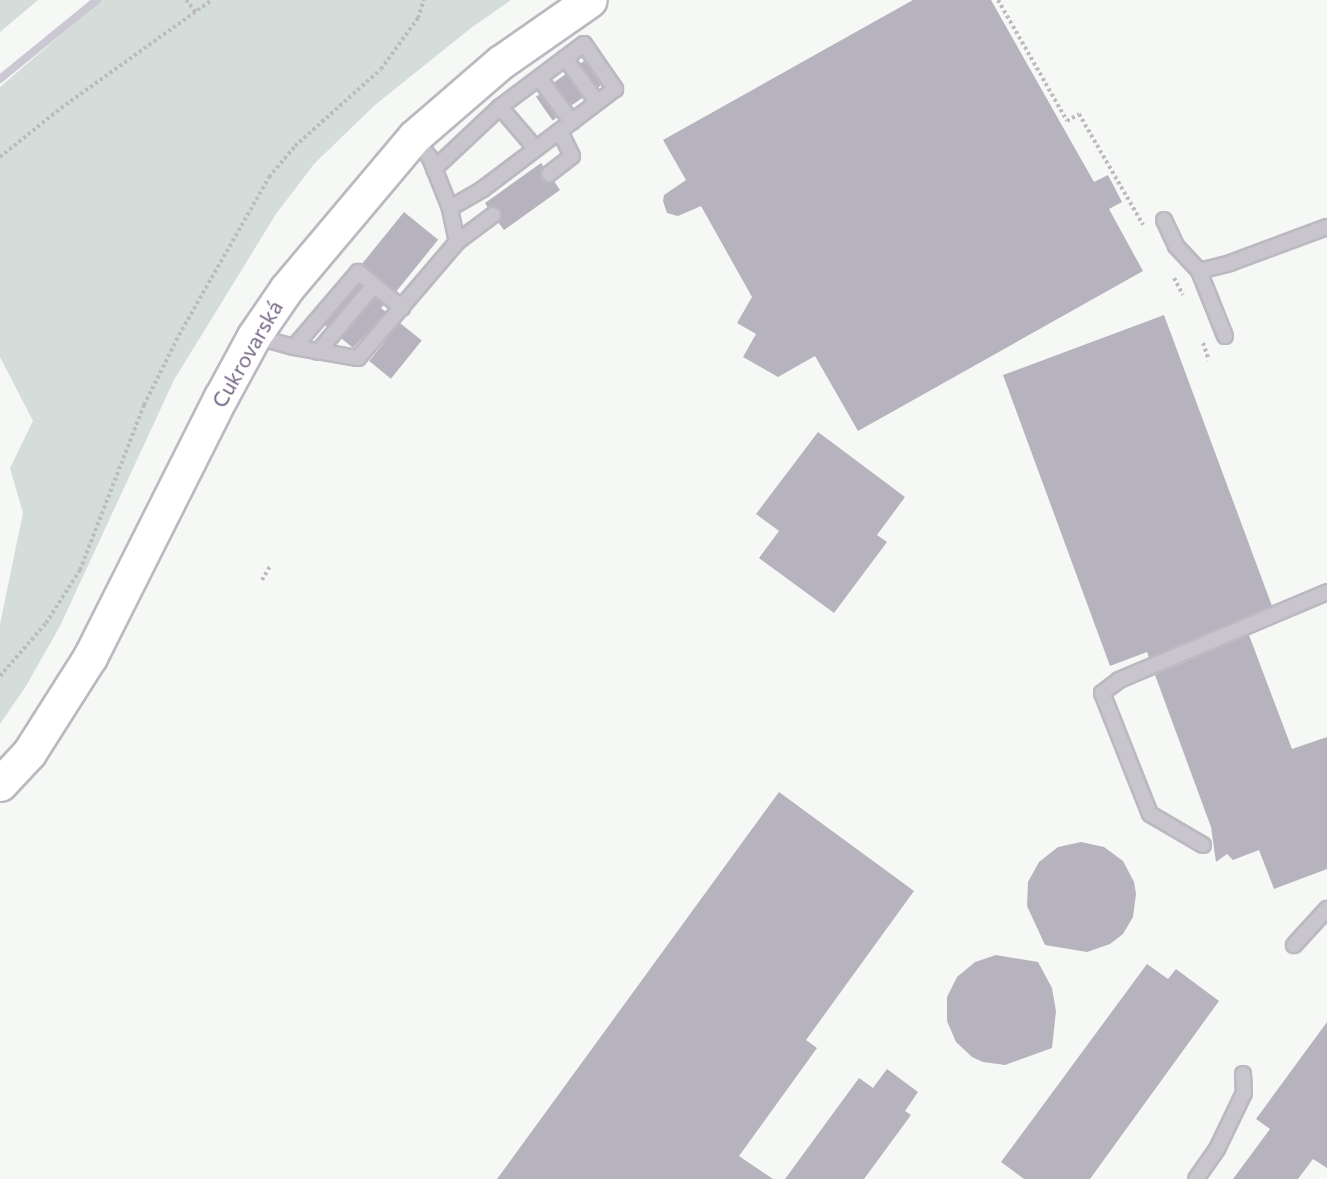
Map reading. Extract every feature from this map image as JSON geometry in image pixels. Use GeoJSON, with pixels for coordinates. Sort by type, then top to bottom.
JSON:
{"type":"FeatureCollection","features":[{"type":"Feature","properties":{"kind":"main road","name":"Cukrovarská"},"geometry":{"type":"LineString","coordinates":[[0,784],[29,753],[90,657],[221,397],[254,336],[294,279],[414,137],[501,62],[590,0]]}},
{"type":"Feature","properties":{"kind":"lane"},"geometry":{"type":"LineString","coordinates":[[434,169],[500,107],[584,44],[615,88],[483,189],[450,208]]}},
{"type":"Feature","properties":{"kind":"lane"},"geometry":{"type":"LineString","coordinates":[[565,58],[597,102]]}},
{"type":"Feature","properties":{"kind":"lane"},"geometry":{"type":"LineString","coordinates":[[539,78],[572,122]]}},
{"type":"Feature","properties":{"kind":"lane"},"geometry":{"type":"LineString","coordinates":[[500,107],[536,149]]}},
{"type":"Feature","properties":{"kind":"lane"},"geometry":{"type":"LineString","coordinates":[[549,174],[572,156],[560,131]]}},
{"type":"Feature","properties":{"kind":"lane"},"geometry":{"type":"LineString","coordinates":[[414,137],[434,169],[450,208],[457,242]]}},
{"type":"Feature","properties":{"kind":"lane"},"geometry":{"type":"LineString","coordinates":[[254,336],[294,347],[358,358],[457,242],[493,214]]}},
{"type":"Feature","properties":{"kind":"lane"},"geometry":{"type":"LineString","coordinates":[[1164,220],[1176,246],[1199,271],[1225,336]]}},
{"type":"Feature","properties":{"kind":"lane"},"geometry":{"type":"LineString","coordinates":[[1199,271],[1230,263],[1327,227]]}},
{"type":"Feature","properties":{"kind":"lane"},"geometry":{"type":"LineString","coordinates":[[294,347],[358,272],[402,309]]}},
{"type":"Feature","properties":{"kind":"lane"},"geometry":{"type":"LineString","coordinates":[[318,352],[374,285]]}},
{"type":"Feature","properties":{"kind":"lane"},"geometry":{"type":"LineString","coordinates":[[1203,845],[1150,814],[1102,693],[1119,680],[1327,592]]}},
{"type":"Feature","properties":{"kind":"lane"},"geometry":{"type":"LineString","coordinates":[[1294,945],[1327,909]]}},
{"type":"Feature","properties":{"kind":"lane"},"geometry":{"type":"LineString","coordinates":[[1196,1179],[1217,1149],[1235,1114],[1244,1093],[1243,1074]]}},
{"type":"Feature","properties":{"kind":"path"},"geometry":{"type":"LineString","coordinates":[[186,0],[196,12]]}},
{"type":"Feature","properties":{"kind":"path"},"geometry":{"type":"LineString","coordinates":[[0,157],[61,108],[212,0]]}},
{"type":"Feature","properties":{"kind":"path"},"geometry":{"type":"LineString","coordinates":[[0,676],[46,623],[80,570],[144,405],[179,335],[269,177],[296,146],[381,69],[418,18],[424,0]]}},
{"type":"Feature","properties":{"kind":"path"},"geometry":{"type":"LineString","coordinates":[[998,0],[1067,122],[1079,114],[1148,233]]}},
{"type":"Feature","properties":{"kind":"path"},"geometry":{"type":"LineString","coordinates":[[1171,273],[1188,303]]}},
{"type":"Feature","properties":{"kind":"path"},"geometry":{"type":"LineString","coordinates":[[1202,341],[1209,360]]}},
{"type":"Feature","properties":{"kind":"path"},"geometry":{"type":"LineString","coordinates":[[262,580],[270,566]]}},
{"type":"Feature","properties":{"kind":"shaded area"},"geometry":{"type":"Polygon","coordinates":[[[0,0],[38,0],[0,32],[0,0]]]}},
{"type":"Feature","properties":{"kind":"shaded area"},"geometry":{"type":"Polygon","coordinates":[[[101,0],[511,0],[471,28],[375,105],[314,164],[276,214],[174,380],[60,626],[26,686],[0,724],[0,624],[23,513],[10,468],[33,421],[0,357],[0,87],[101,0]]]}},
{"type":"Feature","properties":{"kind":"building"},"geometry":{"type":"Polygon","coordinates":[[[913,0],[991,0],[1094,182],[1108,175],[1122,202],[1109,209],[1143,271],[858,431],[815,356],[778,377],[743,357],[756,334],[737,323],[752,297],[701,206],[678,216],[667,213],[663,201],[664,195],[686,180],[663,140],[913,0]]]}},
{"type":"Feature","properties":{"kind":"building"},"geometry":{"type":"Polygon","coordinates":[[[584,61],[601,85],[598,88],[580,64],[584,61]]]}},
{"type":"Feature","properties":{"kind":"building"},"geometry":{"type":"Polygon","coordinates":[[[566,74],[583,98],[570,106],[554,83],[566,74]]]}},
{"type":"Feature","properties":{"kind":"building"},"geometry":{"type":"Polygon","coordinates":[[[540,94],[557,118],[553,121],[536,97],[540,94]]]}},
{"type":"Feature","properties":{"kind":"building"},"geometry":{"type":"Polygon","coordinates":[[[541,163],[544,167],[541,171],[542,179],[546,182],[554,181],[560,190],[504,230],[498,222],[501,218],[500,210],[496,207],[488,208],[485,203],[541,163]]]}},
{"type":"Feature","properties":{"kind":"building"},"geometry":{"type":"Polygon","coordinates":[[[404,212],[438,240],[396,292],[362,264],[404,212]]]}},
{"type":"Feature","properties":{"kind":"building"},"geometry":{"type":"Polygon","coordinates":[[[359,285],[361,286],[327,327],[325,325],[359,285]]]}},
{"type":"Feature","properties":{"kind":"building"},"geometry":{"type":"Polygon","coordinates":[[[375,298],[384,305],[381,308],[386,312],[353,348],[341,338],[375,298]]]}},
{"type":"Feature","properties":{"kind":"building"},"geometry":{"type":"Polygon","coordinates":[[[1164,315],[1272,606],[1149,658],[1147,652],[1110,666],[1003,375],[1164,315]]]}},
{"type":"Feature","properties":{"kind":"building"},"geometry":{"type":"Polygon","coordinates":[[[400,323],[422,341],[391,379],[369,361],[400,323]]]}},
{"type":"Feature","properties":{"kind":"building"},"geometry":{"type":"Polygon","coordinates":[[[818,432],[905,497],[877,535],[887,542],[834,613],[759,558],[779,531],[756,514],[818,432]]]}},
{"type":"Feature","properties":{"kind":"building"},"geometry":{"type":"Polygon","coordinates":[[[1249,635],[1292,749],[1327,737],[1327,869],[1274,889],[1259,850],[1233,860],[1227,854],[1216,862],[1211,827],[1155,675],[1249,635]]]}},
{"type":"Feature","properties":{"kind":"building"},"geometry":{"type":"Polygon","coordinates":[[[779,792],[914,891],[806,1040],[817,1048],[739,1156],[773,1179],[497,1179],[779,792]]]}},
{"type":"Feature","properties":{"kind":"building"},"geometry":{"type":"Polygon","coordinates":[[[1081,842],[1104,847],[1123,861],[1134,882],[1136,894],[1133,917],[1123,934],[1110,944],[1087,952],[1045,945],[1027,906],[1028,882],[1039,862],[1058,847],[1081,842]]]}},
{"type":"Feature","properties":{"kind":"building"},"geometry":{"type":"Polygon","coordinates":[[[996,955],[1038,962],[1052,988],[1056,1011],[1052,1048],[1005,1065],[983,1062],[972,1057],[956,1042],[947,1021],[947,997],[957,977],[975,962],[996,955]]]}},
{"type":"Feature","properties":{"kind":"building"},"geometry":{"type":"Polygon","coordinates":[[[1147,964],[1168,979],[1176,969],[1219,1001],[1090,1179],[1024,1179],[1001,1162],[1147,964]]]}},
{"type":"Feature","properties":{"kind":"building"},"geometry":{"type":"Polygon","coordinates":[[[1327,1022],[1327,1168],[1313,1159],[1298,1179],[1233,1179],[1270,1129],[1256,1119],[1327,1022]]]}},
{"type":"Feature","properties":{"kind":"building"},"geometry":{"type":"Polygon","coordinates":[[[887,1069],[918,1092],[905,1111],[911,1115],[864,1179],[785,1179],[859,1078],[873,1088],[887,1069]]]}},
{"type":"Feature","properties":{"kind":"waterway"},"geometry":{"type":"LineString","coordinates":[[0,79],[97,0]]}}]}
